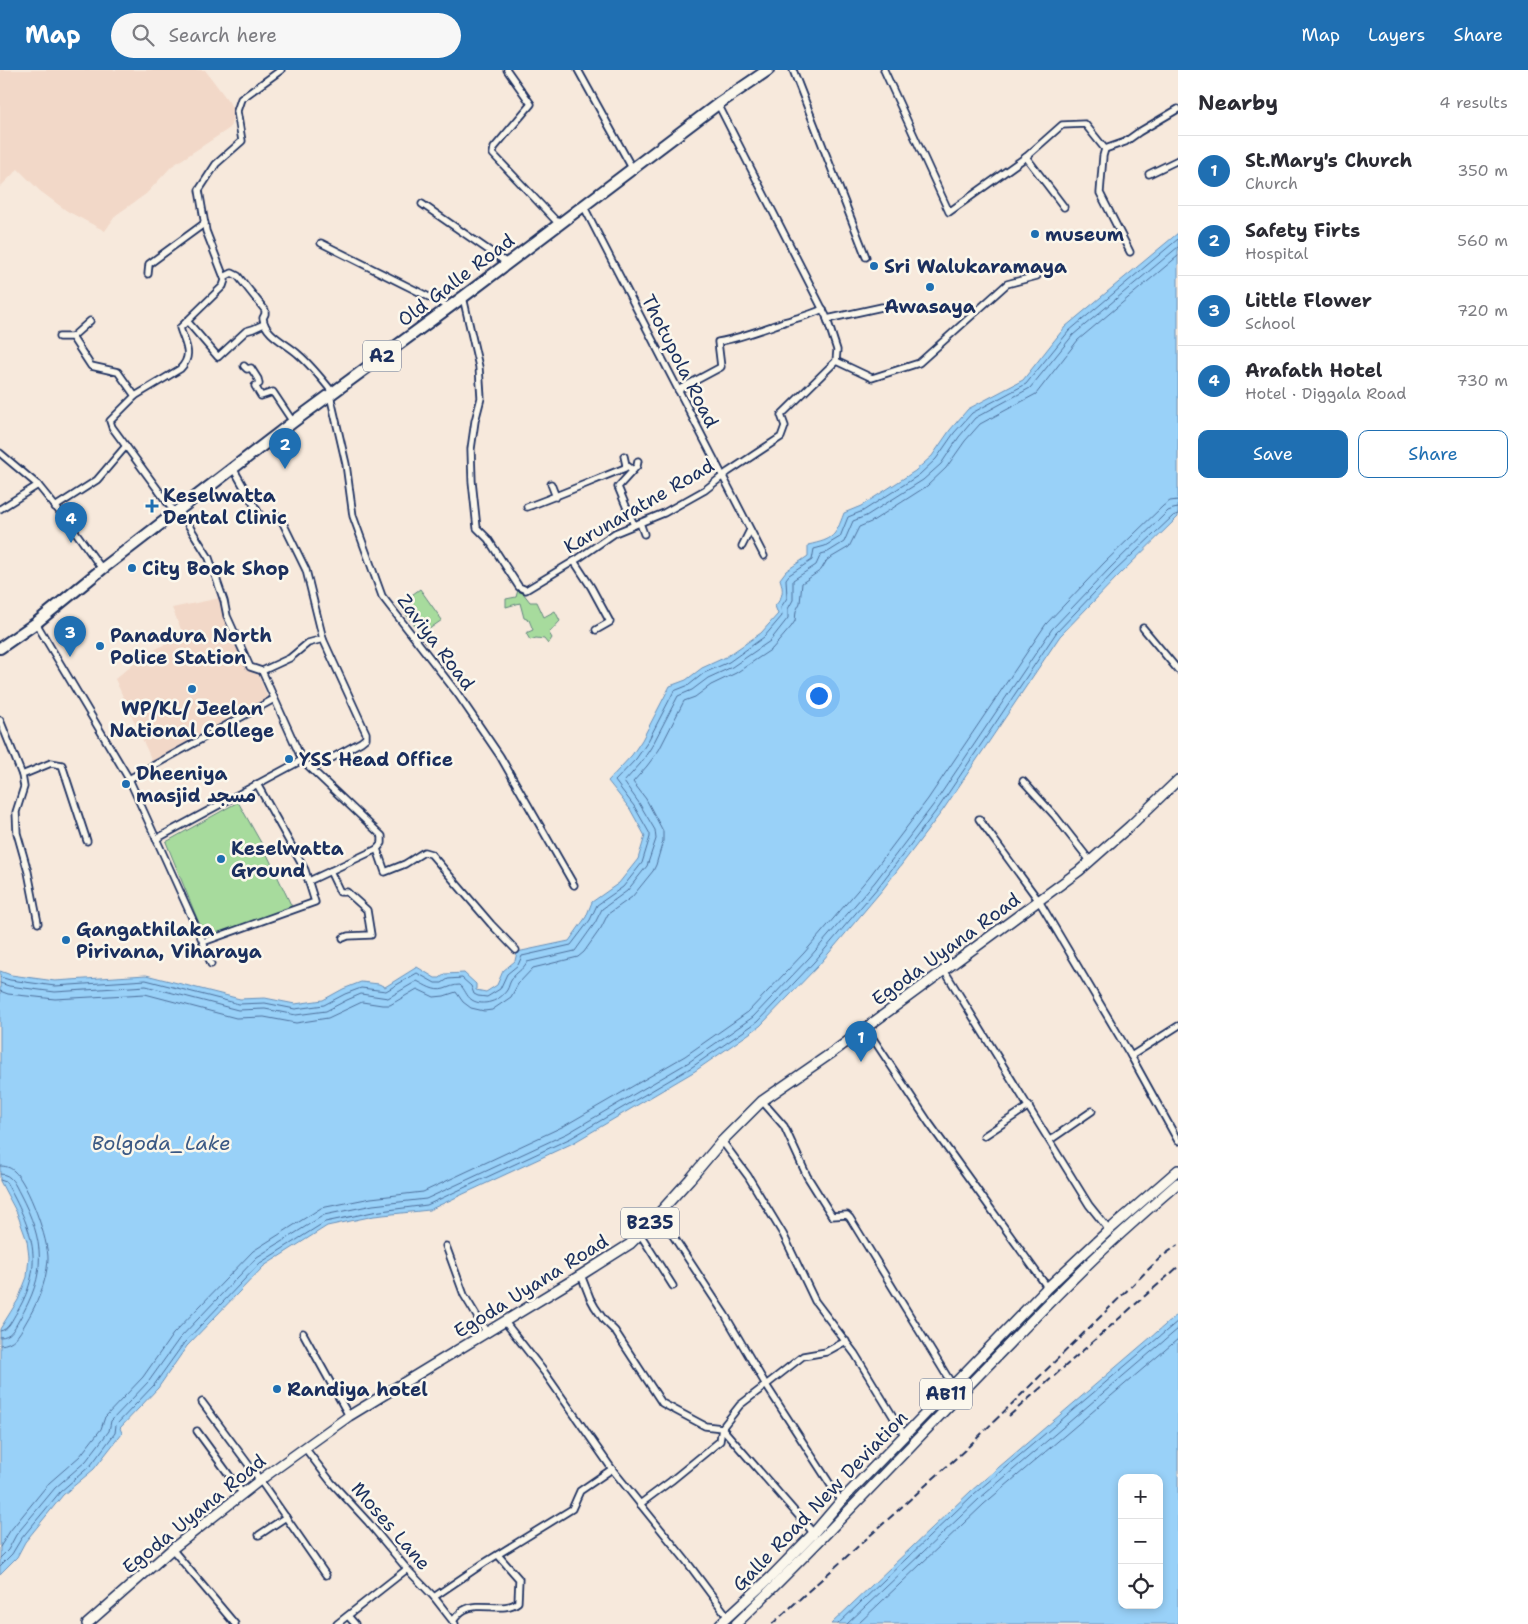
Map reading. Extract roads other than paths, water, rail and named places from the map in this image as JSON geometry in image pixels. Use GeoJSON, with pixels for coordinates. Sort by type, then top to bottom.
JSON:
{"type":"FeatureCollection","features":[{"type":"Feature","properties":{"kind":"highway","name":"Old Galle Road"},"geometry":{"type":"LineString","coordinates":[[0,648],[293,422],[762,72]]}},
{"type":"Feature","properties":{"kind":"main road","name":"Egoda Uyana Road"},"geometry":{"type":"LineString","coordinates":[[87,1624],[172,1548],[260,1480],[350,1416],[581,1276],[630,1244],[722,1141],[762,1101],[866,1028],[1091,862],[1178,780]]}},
{"type":"Feature","properties":{"kind":"main road","name":"Galle Road New Deviation"},"geometry":{"type":"LineString","coordinates":[[720,1624],[815,1538],[841,1502],[1046,1289],[1109,1230],[1178,1170]]}},
{"type":"Feature","properties":{"kind":"main road","name":"Galle Road New Deviation"},"geometry":{"type":"LineString","coordinates":[[736,1624],[815,1538],[1081,1271],[1178,1183]]}},
{"type":"Feature","properties":{"kind":"street"},"geometry":{"type":"LineString","coordinates":[[281,70],[241,99],[237,111],[242,141],[216,164],[199,190],[206,231],[224,277],[224,286],[180,328],[189,356],[186,364],[135,396],[110,421],[112,427],[177,511],[209,558],[224,601],[227,616],[250,667],[262,671],[290,658],[308,644],[324,639]]}},
{"type":"Feature","properties":{"kind":"street"},"geometry":{"type":"LineString","coordinates":[[507,70],[532,104],[494,148],[493,154],[559,224]]}},
{"type":"Feature","properties":{"kind":"street"},"geometry":{"type":"LineString","coordinates":[[578,70],[632,168]]}},
{"type":"Feature","properties":{"kind":"street"},"geometry":{"type":"LineString","coordinates":[[793,70],[866,257]]}},
{"type":"Feature","properties":{"kind":"street"},"geometry":{"type":"LineString","coordinates":[[884,70],[949,212],[1026,157],[1062,125],[1085,124],[1105,149]]}},
{"type":"Feature","properties":{"kind":"street"},"geometry":{"type":"LineString","coordinates":[[718,104],[823,309],[837,350],[836,361],[872,378],[918,362],[1007,284],[1037,276]]}},
{"type":"Feature","properties":{"kind":"street"},"geometry":{"type":"LineString","coordinates":[[1105,149],[1125,142],[1178,109]]}},
{"type":"Feature","properties":{"kind":"street"},"geometry":{"type":"LineString","coordinates":[[1105,149],[1100,193],[1130,252]]}},
{"type":"Feature","properties":{"kind":"street"},"geometry":{"type":"LineString","coordinates":[[1026,157],[1064,207]]}},
{"type":"Feature","properties":{"kind":"street"},"geometry":{"type":"LineString","coordinates":[[1149,174],[1178,160]]}},
{"type":"Feature","properties":{"kind":"street"},"geometry":{"type":"LineString","coordinates":[[422,204],[506,263]]}},
{"type":"Feature","properties":{"kind":"street","name":"Thotupola Road"},"geometry":{"type":"LineString","coordinates":[[583,205],[764,556]]}},
{"type":"Feature","properties":{"kind":"street"},"geometry":{"type":"LineString","coordinates":[[148,274],[149,264],[205,223]]}},
{"type":"Feature","properties":{"kind":"street"},"geometry":{"type":"LineString","coordinates":[[321,243],[449,306]]}},
{"type":"Feature","properties":{"kind":"street"},"geometry":{"type":"LineString","coordinates":[[224,277],[232,273],[238,276],[265,310],[264,324],[316,372],[332,394]]}},
{"type":"Feature","properties":{"kind":"street","name":"Karunaratne Road"},"geometry":{"type":"LineString","coordinates":[[463,297],[478,367],[481,398],[471,449],[472,481],[478,528],[488,539],[519,587],[526,590],[574,562],[615,533],[664,513],[705,490],[781,437],[785,426],[781,415],[836,361]]}},
{"type":"Feature","properties":{"kind":"street"},"geometry":{"type":"LineString","coordinates":[[827,319],[882,307]]}},
{"type":"Feature","properties":{"kind":"street"},"geometry":{"type":"LineString","coordinates":[[678,390],[721,367],[718,342],[805,318],[823,309]]}},
{"type":"Feature","properties":{"kind":"street"},"geometry":{"type":"LineString","coordinates":[[59,337],[72,337],[90,321]]}},
{"type":"Feature","properties":{"kind":"street"},"geometry":{"type":"LineString","coordinates":[[187,321],[218,357],[246,331],[264,324]]}},
{"type":"Feature","properties":{"kind":"street"},"geometry":{"type":"LineString","coordinates":[[72,337],[91,366],[118,372],[135,396]]}},
{"type":"Feature","properties":{"kind":"street"},"geometry":{"type":"LineString","coordinates":[[244,366],[247,369],[251,368],[258,378],[259,384],[255,386],[261,396],[273,392],[293,422]]}},
{"type":"Feature","properties":{"kind":"street","name":"Zaviya Road"},"geometry":{"type":"LineString","coordinates":[[332,394],[346,464],[353,516],[382,596],[457,693],[500,756],[574,885]]}},
{"type":"Feature","properties":{"kind":"street"},"geometry":{"type":"LineString","coordinates":[[55,507],[97,480],[126,446]]}},
{"type":"Feature","properties":{"kind":"street"},"geometry":{"type":"LineString","coordinates":[[0,453],[38,485],[72,527],[102,569]]}},
{"type":"Feature","properties":{"kind":"street"},"geometry":{"type":"LineString","coordinates":[[624,456],[626,466],[633,470]]}},
{"type":"Feature","properties":{"kind":"street"},"geometry":{"type":"LineString","coordinates":[[638,461],[633,470],[618,487],[644,534]]}},
{"type":"Feature","properties":{"kind":"street"},"geometry":{"type":"LineString","coordinates":[[527,507],[556,497],[626,466]]}},
{"type":"Feature","properties":{"kind":"street"},"geometry":{"type":"LineString","coordinates":[[233,468],[262,519],[278,516],[282,521],[306,570],[324,639],[366,733],[366,738],[312,769]]}},
{"type":"Feature","properties":{"kind":"street"},"geometry":{"type":"LineString","coordinates":[[551,484],[556,497]]}},
{"type":"Feature","properties":{"kind":"street"},"geometry":{"type":"LineString","coordinates":[[0,510],[38,485]]}},
{"type":"Feature","properties":{"kind":"street"},"geometry":{"type":"LineString","coordinates":[[742,546],[750,530]]}},
{"type":"Feature","properties":{"kind":"street"},"geometry":{"type":"LineString","coordinates":[[574,562],[591,587],[610,622],[596,630]]}},
{"type":"Feature","properties":{"kind":"street"},"geometry":{"type":"LineString","coordinates":[[36,622],[129,779],[203,942],[211,964]]}},
{"type":"Feature","properties":{"kind":"street"},"geometry":{"type":"LineString","coordinates":[[1143,628],[1178,670]]}},
{"type":"Feature","properties":{"kind":"street"},"geometry":{"type":"LineString","coordinates":[[262,671],[302,760],[382,836],[382,843],[377,849],[309,881]]}},
{"type":"Feature","properties":{"kind":"street"},"geometry":{"type":"LineString","coordinates":[[129,779],[274,699]]}},
{"type":"Feature","properties":{"kind":"street"},"geometry":{"type":"LineString","coordinates":[[0,720],[22,775],[24,787],[16,812],[18,833],[38,923]]}},
{"type":"Feature","properties":{"kind":"street"},"geometry":{"type":"LineString","coordinates":[[156,839],[302,760]]}},
{"type":"Feature","properties":{"kind":"street"},"geometry":{"type":"LineString","coordinates":[[22,775],[51,763],[62,765],[87,841]]}},
{"type":"Feature","properties":{"kind":"street"},"geometry":{"type":"LineString","coordinates":[[1023,781],[1055,816],[1091,862]]}},
{"type":"Feature","properties":{"kind":"street"},"geometry":{"type":"LineString","coordinates":[[203,942],[315,902],[305,870],[257,784]]}},
{"type":"Feature","properties":{"kind":"street"},"geometry":{"type":"LineString","coordinates":[[979,819],[1039,901],[1131,1056],[1178,1141]]}},
{"type":"Feature","properties":{"kind":"street"},"geometry":{"type":"LineString","coordinates":[[377,849],[385,872],[405,864],[424,852],[431,854],[516,950]]}},
{"type":"Feature","properties":{"kind":"street"},"geometry":{"type":"LineString","coordinates":[[330,871],[340,892],[347,892],[366,910],[370,935],[343,938]]}},
{"type":"Feature","properties":{"kind":"street"},"geometry":{"type":"LineString","coordinates":[[944,970],[1089,1205],[1109,1230]]}},
{"type":"Feature","properties":{"kind":"street"},"geometry":{"type":"LineString","coordinates":[[1131,1056],[1178,1026]]}},
{"type":"Feature","properties":{"kind":"street"},"geometry":{"type":"LineString","coordinates":[[866,1028],[929,1123],[1045,1284],[1046,1289]]}},
{"type":"Feature","properties":{"kind":"street"},"geometry":{"type":"LineString","coordinates":[[762,1101],[784,1126],[807,1176],[832,1216],[847,1215],[850,1218],[960,1394]]}},
{"type":"Feature","properties":{"kind":"street"},"geometry":{"type":"LineString","coordinates":[[984,1136],[1029,1106]]}},
{"type":"Feature","properties":{"kind":"street"},"geometry":{"type":"LineString","coordinates":[[1050,1140],[1092,1111]]}},
{"type":"Feature","properties":{"kind":"street"},"geometry":{"type":"LineString","coordinates":[[722,1141],[748,1176],[778,1225],[815,1301],[846,1341],[905,1436]]}},
{"type":"Feature","properties":{"kind":"street"},"geometry":{"type":"LineString","coordinates":[[658,1213],[725,1314],[766,1385],[841,1502]]}},
{"type":"Feature","properties":{"kind":"street"},"geometry":{"type":"LineString","coordinates":[[640,1234],[673,1286]]}},
{"type":"Feature","properties":{"kind":"street"},"geometry":{"type":"LineString","coordinates":[[446,1246],[464,1295],[487,1333]]}},
{"type":"Feature","properties":{"kind":"street"},"geometry":{"type":"LineString","coordinates":[[581,1276],[595,1307],[615,1331],[662,1403],[705,1426],[722,1428],[810,1529],[815,1538]]}},
{"type":"Feature","properties":{"kind":"street"},"geometry":{"type":"LineString","coordinates":[[505,1322],[545,1373],[612,1469],[728,1617]]}},
{"type":"Feature","properties":{"kind":"street"},"geometry":{"type":"LineString","coordinates":[[303,1333],[350,1416]]}},
{"type":"Feature","properties":{"kind":"street"},"geometry":{"type":"LineString","coordinates":[[640,1504],[672,1481],[720,1440],[722,1428],[740,1405],[803,1356],[826,1352],[846,1341]]}},
{"type":"Feature","properties":{"kind":"street"},"geometry":{"type":"LineString","coordinates":[[202,1402],[260,1480],[326,1575]]}},
{"type":"Feature","properties":{"kind":"street"},"geometry":{"type":"LineString","coordinates":[[197,1431],[243,1494]]}},
{"type":"Feature","properties":{"kind":"street","name":"Moses Lane"},"geometry":{"type":"LineString","coordinates":[[305,1448],[332,1482],[454,1622]]}},
{"type":"Feature","properties":{"kind":"street"},"geometry":{"type":"LineString","coordinates":[[434,1597],[572,1510],[580,1491],[612,1469]]}},
{"type":"Feature","properties":{"kind":"street"},"geometry":{"type":"LineString","coordinates":[[259,1535],[286,1517]]}},
{"type":"Feature","properties":{"kind":"street"},"geometry":{"type":"LineString","coordinates":[[172,1548],[235,1624]]}},
{"type":"Feature","properties":{"kind":"street"},"geometry":{"type":"LineString","coordinates":[[454,1622],[465,1609],[495,1606],[507,1607],[518,1602],[519,1578],[498,1555]]}},
{"type":"Feature","properties":{"kind":"street"},"geometry":{"type":"LineString","coordinates":[[337,1624],[407,1569]]}},
{"type":"Feature","properties":{"kind":"street"},"geometry":{"type":"LineString","coordinates":[[348,1616],[355,1624]]}},
{"type":"Feature","properties":{"kind":"water","name":"Bolgoda_Lake"},"geometry":{"type":"Polygon","coordinates":[[[1178,233],[1178,517],[1060,636],[943,810],[883,889],[818,966],[760,1026],[695,1071],[573,1143],[429,1210],[374,1216],[327,1226],[264,1266],[187,1346],[158,1388],[120,1428],[122,1433],[94,1469],[63,1495],[25,1542],[17,1557],[0,1574],[0,1329],[18,1300],[27,1277],[29,1257],[27,1241],[17,1213],[0,1181],[0,971],[11,975],[55,981],[146,975],[240,999],[265,998],[295,1004],[323,1000],[361,982],[379,984],[385,987],[417,967],[435,978],[440,978],[445,974],[464,973],[476,984],[476,990],[486,992],[497,985],[503,971],[515,961],[517,952],[569,941],[586,917],[592,902],[619,883],[638,859],[645,836],[630,809],[608,781],[632,755],[642,740],[670,686],[686,680],[702,668],[726,657],[761,633],[778,614],[775,606],[782,594],[780,579],[786,571],[808,556],[808,545],[828,539],[836,532],[844,513],[861,506],[915,471],[932,456],[950,430],[968,409],[1023,380],[1065,327],[1178,233]]]}},
{"type":"Feature","properties":{"kind":"water"},"geometry":{"type":"Polygon","coordinates":[[[1178,1314],[1178,1624],[831,1624],[971,1491],[1178,1314]]]}},
{"type":"Feature","properties":{"kind":"railway"},"geometry":{"type":"LineString","coordinates":[[772,1624],[966,1449],[1161,1257],[1178,1245]]}},
{"type":"Feature","properties":{"kind":"railway"},"geometry":{"type":"LineString","coordinates":[[1009,1416],[1178,1267]]}},
{"type":"Feature","properties":{"kind":"place","name":"museum"},"geometry":{"type":"Point","coordinates":[1035,234]}},
{"type":"Feature","properties":{"kind":"place","name":"Sri Walukaramaya"},"geometry":{"type":"Point","coordinates":[874,266]}},
{"type":"Feature","properties":{"kind":"place","name":"Awasaya"},"geometry":{"type":"Point","coordinates":[930,287]}},
{"type":"Feature","properties":{"kind":"place","name":"Safety Firts"},"geometry":{"type":"Point","coordinates":[285,469]}},
{"type":"Feature","properties":{"kind":"place","name":"Keselwatta Dental Clinic"},"geometry":{"type":"Point","coordinates":[152,506]}},
{"type":"Feature","properties":{"kind":"place","name":"Arafath Hotel"},"geometry":{"type":"Point","coordinates":[71,543]}},
{"type":"Feature","properties":{"kind":"place","name":"City Book Shop"},"geometry":{"type":"Point","coordinates":[132,568]}},
{"type":"Feature","properties":{"kind":"place","name":"Panadura North Police Station"},"geometry":{"type":"Point","coordinates":[100,646]}},
{"type":"Feature","properties":{"kind":"place","name":"Little Flower"},"geometry":{"type":"Point","coordinates":[70,657]}},
{"type":"Feature","properties":{"kind":"place","name":"WP/KL/ Jeelan National College"},"geometry":{"type":"Point","coordinates":[192,689]}},
{"type":"Feature","properties":{"kind":"place","name":"YSS Head Office"},"geometry":{"type":"Point","coordinates":[289,759]}},
{"type":"Feature","properties":{"kind":"place","name":"Dheeniya masjid مسجد"},"geometry":{"type":"Point","coordinates":[126,784]}},
{"type":"Feature","properties":{"kind":"place","name":"Keselwatta Ground"},"geometry":{"type":"Point","coordinates":[221,859]}},
{"type":"Feature","properties":{"kind":"place","name":"Gangathilaka Pirivana, Viharaya"},"geometry":{"type":"Point","coordinates":[66,940]}},
{"type":"Feature","properties":{"kind":"place","name":"St.Mary's Church"},"geometry":{"type":"Point","coordinates":[861,1062]}},
{"type":"Feature","properties":{"kind":"place","name":"Randiya hotel"},"geometry":{"type":"Point","coordinates":[277,1389]}}]}
